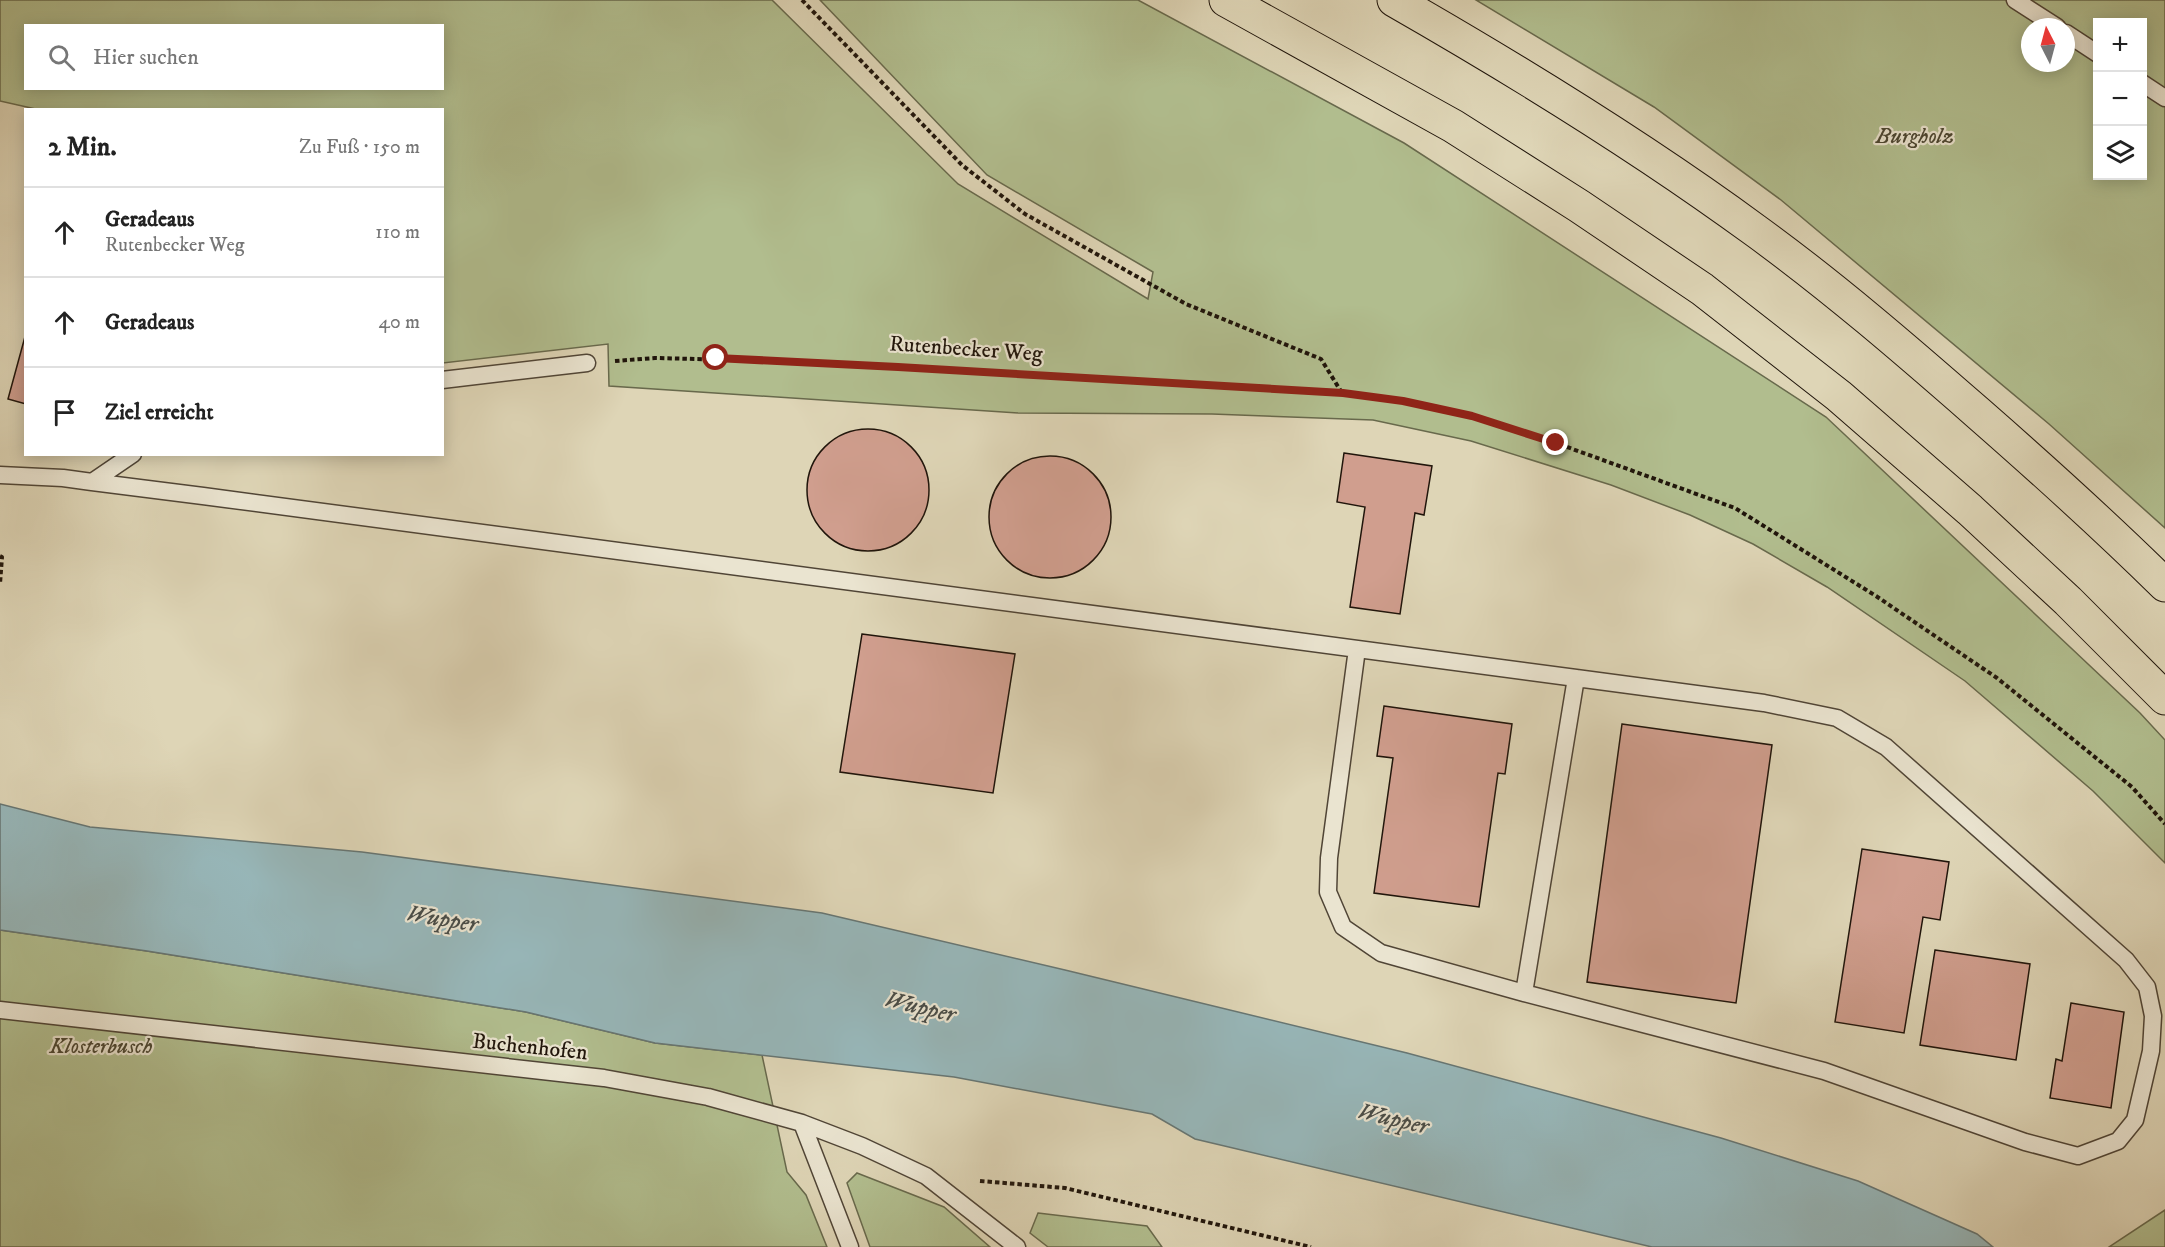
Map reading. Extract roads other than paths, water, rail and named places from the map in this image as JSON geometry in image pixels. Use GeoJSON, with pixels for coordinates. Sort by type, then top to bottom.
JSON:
{"type":"FeatureCollection","features":[{"type":"Feature","properties":{"kind":"highway"},"geometry":{"type":"LineString","coordinates":[[1226,0],[1453,126],[1579,206],[1702,289],[1839,396],[1970,510],[2068,601],[2165,698]]}},
{"type":"Feature","properties":{"kind":"highway"},"geometry":{"type":"LineString","coordinates":[[1394,0],[1499,60],[1631,144],[1756,231],[1894,339],[2034,463],[2165,585]]}},
{"type":"Feature","properties":{"kind":"lane"},"geometry":{"type":"LineString","coordinates":[[2015,0],[2042,18]]}},
{"type":"Feature","properties":{"kind":"lane"},"geometry":{"type":"LineString","coordinates":[[2075,39],[2093,51]]}},
{"type":"Feature","properties":{"kind":"lane"},"geometry":{"type":"LineString","coordinates":[[2147,86],[2165,98]]}},
{"type":"Feature","properties":{"kind":"lane"},"geometry":{"type":"LineString","coordinates":[[444,380],[587,363]]}},
{"type":"Feature","properties":{"kind":"lane"},"geometry":{"type":"LineString","coordinates":[[92,482],[130,456]]}},
{"type":"Feature","properties":{"kind":"lane"},"geometry":{"type":"LineString","coordinates":[[0,475],[63,478],[1357,649],[1764,703],[1837,718],[1886,747],[2126,960],[2147,987],[2153,1016],[2151,1051],[2135,1120],[2118,1141],[2078,1156],[2025,1142],[1824,1071],[1524,993],[1381,953],[1343,927],[1328,892],[1329,858],[1357,649]]}},
{"type":"Feature","properties":{"kind":"lane"},"geometry":{"type":"LineString","coordinates":[[1524,993],[1576,678]]}},
{"type":"Feature","properties":{"kind":"lane","name":"Buchenhofen"},"geometry":{"type":"LineString","coordinates":[[0,1010],[604,1078],[708,1097],[802,1123],[862,1146],[926,1176],[1017,1247]]}},
{"type":"Feature","properties":{"kind":"lane"},"geometry":{"type":"LineString","coordinates":[[802,1123],[850,1247]]}},
{"type":"Feature","properties":{"kind":"water","name":"Wupper"},"geometry":{"type":"Polygon","coordinates":[[[0,804],[90,827],[362,852],[822,913],[1407,1053],[1721,1138],[1858,1181],[1977,1234],[1993,1247],[1652,1247],[1195,1139],[1152,1114],[954,1077],[655,1043],[526,1012],[147,951],[0,930],[0,804]]]}},
{"type":"Feature","properties":{"kind":"park label","name":"Burgholz"},"geometry":{"type":"Point","coordinates":[1915,136]}},
{"type":"Feature","properties":{"kind":"park label","name":"Klosterbusch"},"geometry":{"type":"Point","coordinates":[101,1046]}}]}
